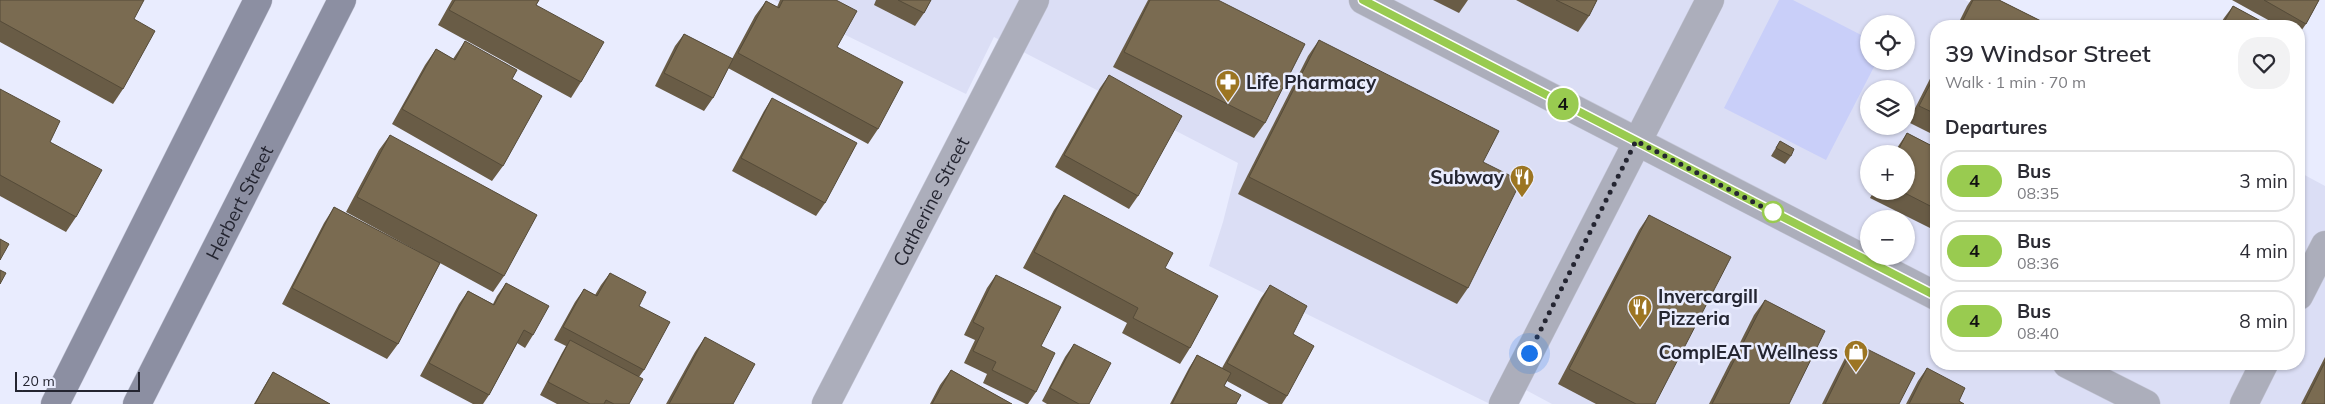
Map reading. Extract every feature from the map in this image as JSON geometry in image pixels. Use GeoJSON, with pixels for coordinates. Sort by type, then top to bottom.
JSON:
{"type":"FeatureCollection","features":[{"type":"Feature","properties":{"kind":"street"},"geometry":{"type":"LineString","coordinates":[[55,404],[258,0]]}},
{"type":"Feature","properties":{"kind":"street","name":"Herbert Street"},"geometry":{"type":"LineString","coordinates":[[137,404],[342,0]]}},
{"type":"Feature","properties":{"kind":"street","name":"Catherine Street"},"geometry":{"type":"LineString","coordinates":[[826,404],[1036,0]]}},
{"type":"Feature","properties":{"kind":"street"},"geometry":{"type":"LineString","coordinates":[[1363,0],[1930,293]]}},
{"type":"Feature","properties":{"kind":"street"},"geometry":{"type":"LineString","coordinates":[[1503,404],[1636,141],[1710,0]]}},
{"type":"Feature","properties":{"kind":"street"},"geometry":{"type":"LineString","coordinates":[[2305,284],[2325,245]]}},
{"type":"Feature","properties":{"kind":"street"},"geometry":{"type":"LineString","coordinates":[[2079,370],[2146,404]]}},
{"type":"Feature","properties":{"kind":"street"},"geometry":{"type":"LineString","coordinates":[[2244,404],[2261,370]]}},
{"type":"Feature","properties":{"kind":"shaded area"},"geometry":{"type":"Polygon","coordinates":[[[774,0],[1965,0],[2004,20],[1930,20],[1930,370],[2305,370],[2305,175],[2325,186],[2325,404],[1552,404],[1507,380],[1490,404],[1209,266],[1223,222],[1238,163],[994,37],[966,94],[774,0]]]}},
{"type":"Feature","properties":{"kind":"shaded area"},"geometry":{"type":"Polygon","coordinates":[[[1779,0],[1793,0],[1860,34],[1860,70],[1872,70],[1867,80],[1860,80],[1860,94],[1826,160],[1724,108],[1779,0]]]}},
{"type":"Feature","properties":{"kind":"building"},"geometry":{"type":"Polygon","coordinates":[[[0,0],[144,0],[134,19],[155,31],[123,89],[0,21],[0,0]]]}},
{"type":"Feature","properties":{"kind":"building"},"geometry":{"type":"Polygon","coordinates":[[[455,0],[539,0],[536,5],[604,42],[581,82],[449,10],[455,0]]]}},
{"type":"Feature","properties":{"kind":"building"},"geometry":{"type":"Polygon","coordinates":[[[783,0],[836,0],[857,11],[837,47],[903,82],[878,129],[738,53],[766,1],[779,8],[783,0]]]}},
{"type":"Feature","properties":{"kind":"building"},"geometry":{"type":"Polygon","coordinates":[[[898,0],[931,0],[924,13],[898,0]]]}},
{"type":"Feature","properties":{"kind":"building","name":"Life Pharmacy"},"geometry":{"type":"Polygon","coordinates":[[[1150,0],[1218,0],[1305,44],[1265,123],[1124,52],[1150,0]]]}},
{"type":"Feature","properties":{"kind":"building"},"geometry":{"type":"Polygon","coordinates":[[[1556,0],[1597,0],[1589,16],[1556,0]]]}},
{"type":"Feature","properties":{"kind":"building"},"geometry":{"type":"Polygon","coordinates":[[[1973,0],[1999,0],[2039,20],[1963,20],[1973,0]]]}},
{"type":"Feature","properties":{"kind":"building"},"geometry":{"type":"Polygon","coordinates":[[[2264,0],[2319,0],[2306,24],[2305,20],[2299,20],[2264,0]]]}},
{"type":"Feature","properties":{"kind":"building"},"geometry":{"type":"Polygon","coordinates":[[[2233,6],[2259,20],[2225,20],[2233,6]]]}},
{"type":"Feature","properties":{"kind":"building"},"geometry":{"type":"Polygon","coordinates":[[[684,34],[733,59],[713,98],[664,73],[684,34]]]}},
{"type":"Feature","properties":{"kind":"building"},"geometry":{"type":"Polygon","coordinates":[[[1319,40],[1499,131],[1483,162],[1521,181],[1468,288],[1249,177],[1319,40]]]}},
{"type":"Feature","properties":{"kind":"building"},"geometry":{"type":"Polygon","coordinates":[[[465,41],[517,70],[512,79],[542,96],[503,166],[402,109],[436,49],[455,60],[465,41]]]}},
{"type":"Feature","properties":{"kind":"building"},"geometry":{"type":"Polygon","coordinates":[[[1109,75],[1182,116],[1138,196],[1064,155],[1109,75]]]}},
{"type":"Feature","properties":{"kind":"building"},"geometry":{"type":"Polygon","coordinates":[[[1930,85],[1930,111],[1919,106],[1930,85]]]}},
{"type":"Feature","properties":{"kind":"building"},"geometry":{"type":"Polygon","coordinates":[[[0,89],[60,121],[50,142],[102,170],[76,217],[0,175],[0,89]]]}},
{"type":"Feature","properties":{"kind":"building"},"geometry":{"type":"Polygon","coordinates":[[[772,98],[857,143],[825,203],[741,158],[772,98]]]}},
{"type":"Feature","properties":{"kind":"building"},"geometry":{"type":"Polygon","coordinates":[[[390,135],[537,215],[504,276],[357,197],[390,135]]]}},
{"type":"Feature","properties":{"kind":"building"},"geometry":{"type":"Polygon","coordinates":[[[1906,135],[1911,135],[1930,145],[1930,206],[1915,198],[1915,145],[1901,145],[1906,135]]]}},
{"type":"Feature","properties":{"kind":"building"},"geometry":{"type":"Polygon","coordinates":[[[1780,141],[1794,149],[1791,156],[1776,148],[1780,141]]]}},
{"type":"Feature","properties":{"kind":"building"},"geometry":{"type":"Polygon","coordinates":[[[1064,195],[1173,253],[1165,268],[1218,296],[1190,348],[1133,318],[1138,308],[1034,252],[1064,195]]]}},
{"type":"Feature","properties":{"kind":"building"},"geometry":{"type":"Polygon","coordinates":[[[334,207],[440,263],[398,344],[292,288],[334,207]]]}},
{"type":"Feature","properties":{"kind":"building","name":"Invercargill Pizzeria"},"geometry":{"type":"Polygon","coordinates":[[[1649,215],[1731,257],[1655,404],[1636,404],[1569,369],[1649,215]]]}},
{"type":"Feature","properties":{"kind":"building"},"geometry":{"type":"Polygon","coordinates":[[[0,239],[9,244],[0,260],[0,239]]]}},
{"type":"Feature","properties":{"kind":"building"},"geometry":{"type":"Polygon","coordinates":[[[0,270],[6,273],[0,284],[0,270]]]}},
{"type":"Feature","properties":{"kind":"building"},"geometry":{"type":"Polygon","coordinates":[[[610,273],[646,292],[639,306],[670,322],[644,370],[563,327],[584,289],[597,296],[610,273]]]}},
{"type":"Feature","properties":{"kind":"building"},"geometry":{"type":"Polygon","coordinates":[[[996,275],[1061,307],[1041,346],[1055,353],[1036,392],[992,370],[996,362],[973,351],[984,328],[973,322],[996,275]]]}},
{"type":"Feature","properties":{"kind":"building"},"geometry":{"type":"Polygon","coordinates":[[[506,283],[549,306],[533,335],[524,330],[489,395],[429,363],[468,291],[494,305],[506,283]]]}},
{"type":"Feature","properties":{"kind":"building"},"geometry":{"type":"Polygon","coordinates":[[[1270,285],[1307,306],[1293,334],[1314,346],[1287,396],[1227,363],[1270,285]]]}},
{"type":"Feature","properties":{"kind":"building"},"geometry":{"type":"Polygon","coordinates":[[[1765,300],[1825,331],[1789,404],[1712,404],[1765,300]]]}},
{"type":"Feature","properties":{"kind":"building"},"geometry":{"type":"Polygon","coordinates":[[[705,337],[755,364],[733,404],[669,404],[705,337]]]}},
{"type":"Feature","properties":{"kind":"building"},"geometry":{"type":"Polygon","coordinates":[[[570,340],[643,379],[629,404],[614,404],[606,400],[604,404],[590,404],[548,382],[570,340]]]}},
{"type":"Feature","properties":{"kind":"building","name":"ComplEAT Wellness"},"geometry":{"type":"Polygon","coordinates":[[[1855,343],[1915,373],[1899,404],[1825,404],[1855,343]]]}},
{"type":"Feature","properties":{"kind":"building"},"geometry":{"type":"Polygon","coordinates":[[[1074,344],[1111,363],[1089,404],[1079,404],[1050,388],[1074,344]]]}},
{"type":"Feature","properties":{"kind":"building"},"geometry":{"type":"Polygon","coordinates":[[[1197,355],[1231,373],[1224,386],[1241,395],[1236,404],[1172,404],[1197,355]]]}},
{"type":"Feature","properties":{"kind":"building"},"geometry":{"type":"Polygon","coordinates":[[[2325,362],[2325,404],[2304,404],[2325,362]]]}},
{"type":"Feature","properties":{"kind":"building"},"geometry":{"type":"Polygon","coordinates":[[[1927,368],[1965,388],[1959,401],[1964,404],[1909,404],[1927,368]]]}},
{"type":"Feature","properties":{"kind":"building"},"geometry":{"type":"Polygon","coordinates":[[[951,370],[1012,404],[932,404],[951,370]]]}},
{"type":"Feature","properties":{"kind":"building"},"geometry":{"type":"Polygon","coordinates":[[[273,372],[330,404],[255,404],[273,372]]]}},
{"type":"Feature","properties":{"kind":"bus line","name":"4"},"geometry":{"type":"LineString","coordinates":[[1363,0],[1930,293]]}},
{"type":"Feature","properties":{"kind":"place","name":"Life Pharmacy"},"geometry":{"type":"Point","coordinates":[1228,103]}},
{"type":"Feature","properties":{"kind":"place","name":"Subway"},"geometry":{"type":"Point","coordinates":[1522,198]}},
{"type":"Feature","properties":{"kind":"place","name":"Invercargill Pizzeria"},"geometry":{"type":"Point","coordinates":[1640,328]}},
{"type":"Feature","properties":{"kind":"place","name":"ComplEAT Wellness"},"geometry":{"type":"Point","coordinates":[1856,373]}},
{"type":"Feature","properties":{"kind":"route"},"geometry":{"type":"LineString","coordinates":[[1529,353],[1636,141],[1780,216],[1773,212]]}}]}
